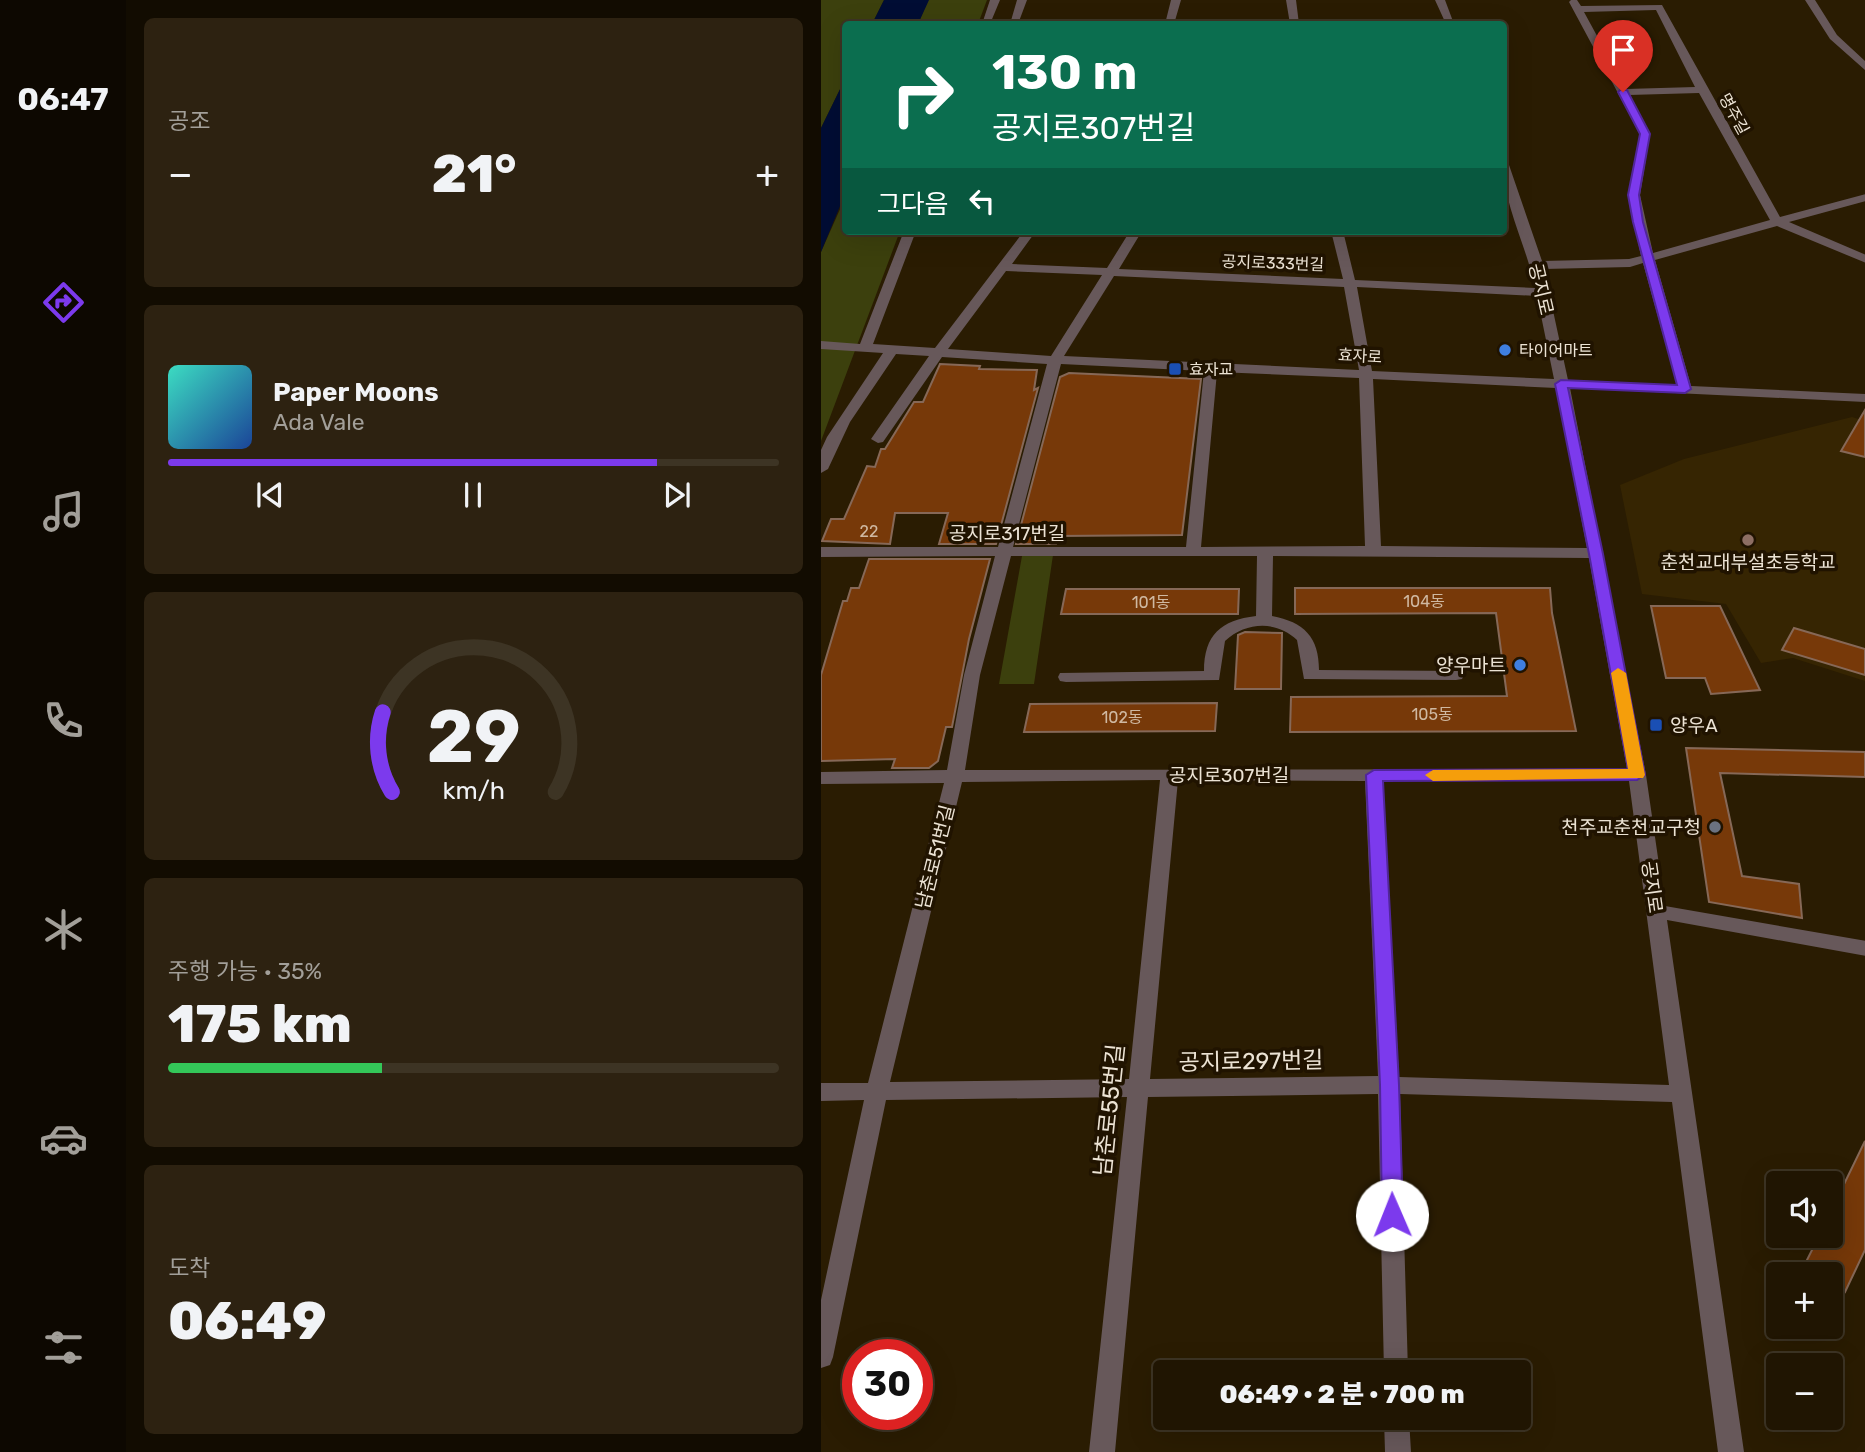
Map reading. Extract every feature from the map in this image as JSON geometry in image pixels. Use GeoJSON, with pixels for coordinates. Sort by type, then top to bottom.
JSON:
{"type":"FeatureCollection","features":[{"type":"Feature","properties":{"kind":"street"},"geometry":{"type":"LineString","coordinates":[[987,21],[995,0]]}},
{"type":"Feature","properties":{"kind":"street"},"geometry":{"type":"LineString","coordinates":[[1015,21],[1022,0]]}},
{"type":"Feature","properties":{"kind":"street"},"geometry":{"type":"LineString","coordinates":[[1170,21],[1176,0]]}},
{"type":"Feature","properties":{"kind":"street"},"geometry":{"type":"LineString","coordinates":[[1291,0],[1294,21]]}},
{"type":"Feature","properties":{"kind":"street"},"geometry":{"type":"LineString","coordinates":[[1440,0],[1449,21]]}},
{"type":"Feature","properties":{"kind":"street"},"geometry":{"type":"LineString","coordinates":[[1810,0],[1822,25],[1842,50],[1865,68]]}},
{"type":"Feature","properties":{"kind":"street"},"geometry":{"type":"LineString","coordinates":[[1576,4],[1645,134],[1634,195],[1648,259],[1685,389]]}},
{"type":"Feature","properties":{"kind":"street","name":"명주길"},"geometry":{"type":"LineString","coordinates":[[1576,4],[1659,7],[1776,221]]}},
{"type":"Feature","properties":{"kind":"street"},"geometry":{"type":"LineString","coordinates":[[1623,92],[1702,90]]}},
{"type":"Feature","properties":{"kind":"street","name":"공지로"},"geometry":{"type":"LineString","coordinates":[[1507,177],[1537,265],[1543,292],[1637,775],[1731,1452]]}},
{"type":"Feature","properties":{"kind":"street"},"geometry":{"type":"LineString","coordinates":[[1537,265],[1630,263],[1865,197]]}},
{"type":"Feature","properties":{"kind":"street"},"geometry":{"type":"LineString","coordinates":[[1776,221],[1865,260]]}},
{"type":"Feature","properties":{"kind":"street"},"geometry":{"type":"LineString","coordinates":[[858,348],[908,235]]}},
{"type":"Feature","properties":{"kind":"street"},"geometry":{"type":"LineString","coordinates":[[878,439],[1026,235]]}},
{"type":"Feature","properties":{"kind":"street","name":"남춘로51번길"},"geometry":{"type":"LineString","coordinates":[[821,1357],[877,1091],[955,776],[972,675],[1055,360],[1133,235]]}},
{"type":"Feature","properties":{"kind":"street"},"geometry":{"type":"LineString","coordinates":[[1338,235],[1366,374],[1373,551]]}},
{"type":"Feature","properties":{"kind":"street","name":"공지로333번길"},"geometry":{"type":"LineString","coordinates":[[1002,267],[1107,274],[1543,292]]}},
{"type":"Feature","properties":{"kind":"street","name":"효자로"},"geometry":{"type":"LineString","coordinates":[[821,345],[1055,360],[1865,397]]}},
{"type":"Feature","properties":{"kind":"street"},"geometry":{"type":"LineString","coordinates":[[821,469],[827,450],[854,404],[892,350]]}},
{"type":"Feature","properties":{"kind":"street"},"geometry":{"type":"LineString","coordinates":[[1193,551],[1211,366]]}},
{"type":"Feature","properties":{"kind":"street","name":"공지로317번길"},"geometry":{"type":"LineString","coordinates":[[821,552],[1373,551],[1596,554]]}},
{"type":"Feature","properties":{"kind":"street"},"geometry":{"type":"LineString","coordinates":[[1264,621],[1265,552]]}},
{"type":"Feature","properties":{"kind":"street"},"geometry":{"type":"LineString","coordinates":[[1067,677],[1213,676],[1214,647],[1219,638],[1242,624],[1264,621],[1287,625],[1306,639],[1310,675],[1456,675]]}},
{"type":"Feature","properties":{"kind":"street","name":"공지로307번길"},"geometry":{"type":"LineString","coordinates":[[821,778],[1170,774],[1637,775]]}},
{"type":"Feature","properties":{"kind":"street","name":"남춘로55번길"},"geometry":{"type":"LineString","coordinates":[[1102,1452],[1170,774]]}},
{"type":"Feature","properties":{"kind":"street"},"geometry":{"type":"LineString","coordinates":[[1374,775],[1389,1085],[1396,1360]]}},
{"type":"Feature","properties":{"kind":"street"},"geometry":{"type":"LineString","coordinates":[[1655,911],[1865,949]]}},
{"type":"Feature","properties":{"kind":"street","name":"공지로297번길"},"geometry":{"type":"LineString","coordinates":[[821,1092],[1389,1085],[1682,1094]]}},
{"type":"Feature","properties":{"kind":"street"},"geometry":{"type":"LineString","coordinates":[[1397,1430],[1398,1452]]}},
{"type":"Feature","properties":{"kind":"shaded area","name":"춘천교대부설초등학교"},"geometry":{"type":"Polygon","coordinates":[[[1852,417],[1865,421],[1865,681],[1793,658],[1761,663],[1726,604],[1642,594],[1620,485],[1684,459],[1852,417]]]}},
{"type":"Feature","properties":{"kind":"green space"},"geometry":{"type":"Polygon","coordinates":[[[821,0],[884,0],[874,21],[842,21],[842,85],[821,128],[821,0]]]}},
{"type":"Feature","properties":{"kind":"green space"},"geometry":{"type":"Polygon","coordinates":[[[928,0],[987,0],[979,21],[919,21],[928,0]]]}},
{"type":"Feature","properties":{"kind":"green space"},"geometry":{"type":"Polygon","coordinates":[[[842,205],[842,235],[898,235],[821,441],[821,252],[842,205]]]}},
{"type":"Feature","properties":{"kind":"green space"},"geometry":{"type":"Polygon","coordinates":[[[1053,555],[1034,684],[999,684],[1022,556],[1053,555]]]}},
{"type":"Feature","properties":{"kind":"water"},"geometry":{"type":"Polygon","coordinates":[[[884,0],[929,0],[919,21],[874,21],[884,0]]]}},
{"type":"Feature","properties":{"kind":"water"},"geometry":{"type":"Polygon","coordinates":[[[842,85],[842,201],[821,252],[821,128],[842,85]]]}},
{"type":"Feature","properties":{"kind":"building"},"geometry":{"type":"Polygon","coordinates":[[[940,364],[980,366],[979,369],[1037,370],[1034,390],[1038,388],[996,544],[939,544],[948,513],[895,513],[890,544],[822,541],[831,519],[844,519],[867,466],[875,467],[881,449],[885,449],[914,402],[923,402],[940,364]]]}},
{"type":"Feature","properties":{"kind":"building"},"geometry":{"type":"Polygon","coordinates":[[[1069,373],[1201,379],[1182,535],[1057,536],[1056,544],[1016,544],[1060,377],[1069,373]]]}},
{"type":"Feature","properties":{"kind":"building"},"geometry":{"type":"Polygon","coordinates":[[[1865,410],[1865,457],[1841,451],[1865,410]]]}},
{"type":"Feature","properties":{"kind":"building"},"geometry":{"type":"Polygon","coordinates":[[[869,559],[990,559],[969,639],[952,727],[946,727],[938,761],[929,768],[892,768],[895,759],[821,761],[821,675],[843,601],[847,601],[851,588],[859,588],[869,559]]]}},
{"type":"Feature","properties":{"kind":"building"},"geometry":{"type":"Polygon","coordinates":[[[1295,588],[1550,588],[1552,613],[1576,731],[1290,732],[1291,697],[1507,696],[1496,613],[1295,614],[1295,588]]]}},
{"type":"Feature","properties":{"kind":"building"},"geometry":{"type":"Polygon","coordinates":[[[1066,589],[1239,589],[1238,614],[1061,614],[1066,589]]]}},
{"type":"Feature","properties":{"kind":"building"},"geometry":{"type":"Polygon","coordinates":[[[1651,606],[1720,606],[1760,690],[1711,694],[1705,678],[1666,678],[1651,606]]]}},
{"type":"Feature","properties":{"kind":"building"},"geometry":{"type":"Polygon","coordinates":[[[1794,628],[1865,649],[1865,675],[1782,650],[1794,628]]]}},
{"type":"Feature","properties":{"kind":"building"},"geometry":{"type":"Polygon","coordinates":[[[1245,632],[1282,633],[1281,689],[1235,689],[1238,635],[1245,632]]]}},
{"type":"Feature","properties":{"kind":"building"},"geometry":{"type":"Polygon","coordinates":[[[1217,703],[1215,731],[1024,732],[1030,704],[1217,703]]]}},
{"type":"Feature","properties":{"kind":"building","name":"천주교춘천교구청"},"geometry":{"type":"Polygon","coordinates":[[[1686,748],[1865,752],[1865,777],[1720,773],[1742,876],[1799,884],[1802,918],[1709,902],[1686,748]]]}},
{"type":"Feature","properties":{"kind":"building"},"geometry":{"type":"Polygon","coordinates":[[[1865,1141],[1865,1250],[1845,1292],[1843,1262],[1806,1262],[1813,1248],[1843,1248],[1843,1186],[1865,1141]]]}},
{"type":"Feature","properties":{"kind":"slow traffic"},"geometry":{"type":"LineString","coordinates":[[1433,775],[1637,775],[1618,673]]}},
{"type":"Feature","properties":{"kind":"place","name":"타이어마트"},"geometry":{"type":"Point","coordinates":[1505,350]}},
{"type":"Feature","properties":{"kind":"place","name":"효자교"},"geometry":{"type":"Point","coordinates":[1175,369]}},
{"type":"Feature","properties":{"kind":"place","name":"춘천교대부설초등학교"},"geometry":{"type":"Point","coordinates":[1748,540]}},
{"type":"Feature","properties":{"kind":"place","name":"양우마트"},"geometry":{"type":"Point","coordinates":[1520,665]}},
{"type":"Feature","properties":{"kind":"place","name":"양우A"},"geometry":{"type":"Point","coordinates":[1656,725]}},
{"type":"Feature","properties":{"kind":"place","name":"천주교춘천교구청"},"geometry":{"type":"Point","coordinates":[1715,827]}},
{"type":"Feature","properties":{"kind":"route"},"geometry":{"type":"LineString","coordinates":[[1392,1215],[1389,1085],[1374,775],[1637,775],[1586,500],[1561,384],[1685,389],[1638,222],[1634,195],[1645,134],[1623,92]]}}]}
